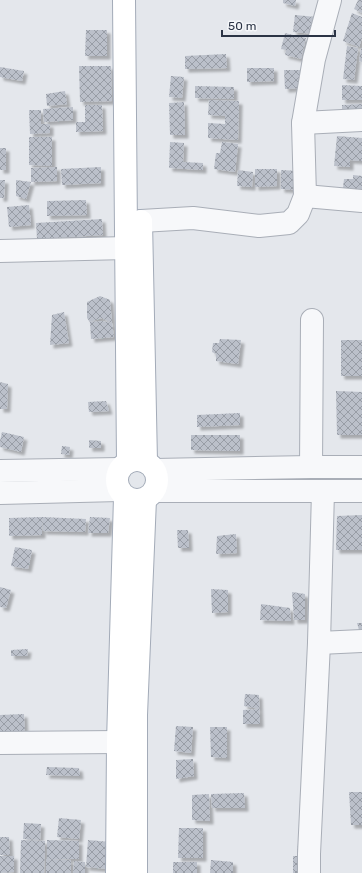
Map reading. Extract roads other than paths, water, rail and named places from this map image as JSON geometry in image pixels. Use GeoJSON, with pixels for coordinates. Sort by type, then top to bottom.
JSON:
{"type":"FeatureCollection","features":[{"type":"Feature","properties":{"kind":"main road"},"geometry":{"type":"LineString","coordinates":[[117,873],[118,742],[137,480],[126,248],[124,0]]}},
{"type":"Feature","properties":{"kind":"main road"},"geometry":{"type":"LineString","coordinates":[[136,873],[137,480],[141,221],[139,0]]}},
{"type":"Feature","properties":{"kind":"street"},"geometry":{"type":"LineString","coordinates":[[141,221],[193,218],[259,226],[289,223],[298,214],[305,196],[303,123],[314,59],[330,0]]}},
{"type":"Feature","properties":{"kind":"street"},"geometry":{"type":"LineString","coordinates":[[303,123],[362,120]]}},
{"type":"Feature","properties":{"kind":"street"},"geometry":{"type":"LineString","coordinates":[[305,196],[362,201]]}},
{"type":"Feature","properties":{"kind":"street"},"geometry":{"type":"LineString","coordinates":[[0,251],[126,248]]}},
{"type":"Feature","properties":{"kind":"street"},"geometry":{"type":"LineString","coordinates":[[311,467],[312,320]]}},
{"type":"Feature","properties":{"kind":"street"},"geometry":{"type":"LineString","coordinates":[[0,493],[137,480],[311,467],[362,467]]}},
{"type":"Feature","properties":{"kind":"street"},"geometry":{"type":"LineString","coordinates":[[0,471],[323,491],[362,491]]}},
{"type":"Feature","properties":{"kind":"street"},"geometry":{"type":"LineString","coordinates":[[309,873],[319,643],[323,491]]}},
{"type":"Feature","properties":{"kind":"street"},"geometry":{"type":"LineString","coordinates":[[319,643],[362,641]]}},
{"type":"Feature","properties":{"kind":"street"},"geometry":{"type":"LineString","coordinates":[[0,743],[118,742]]}}]}
